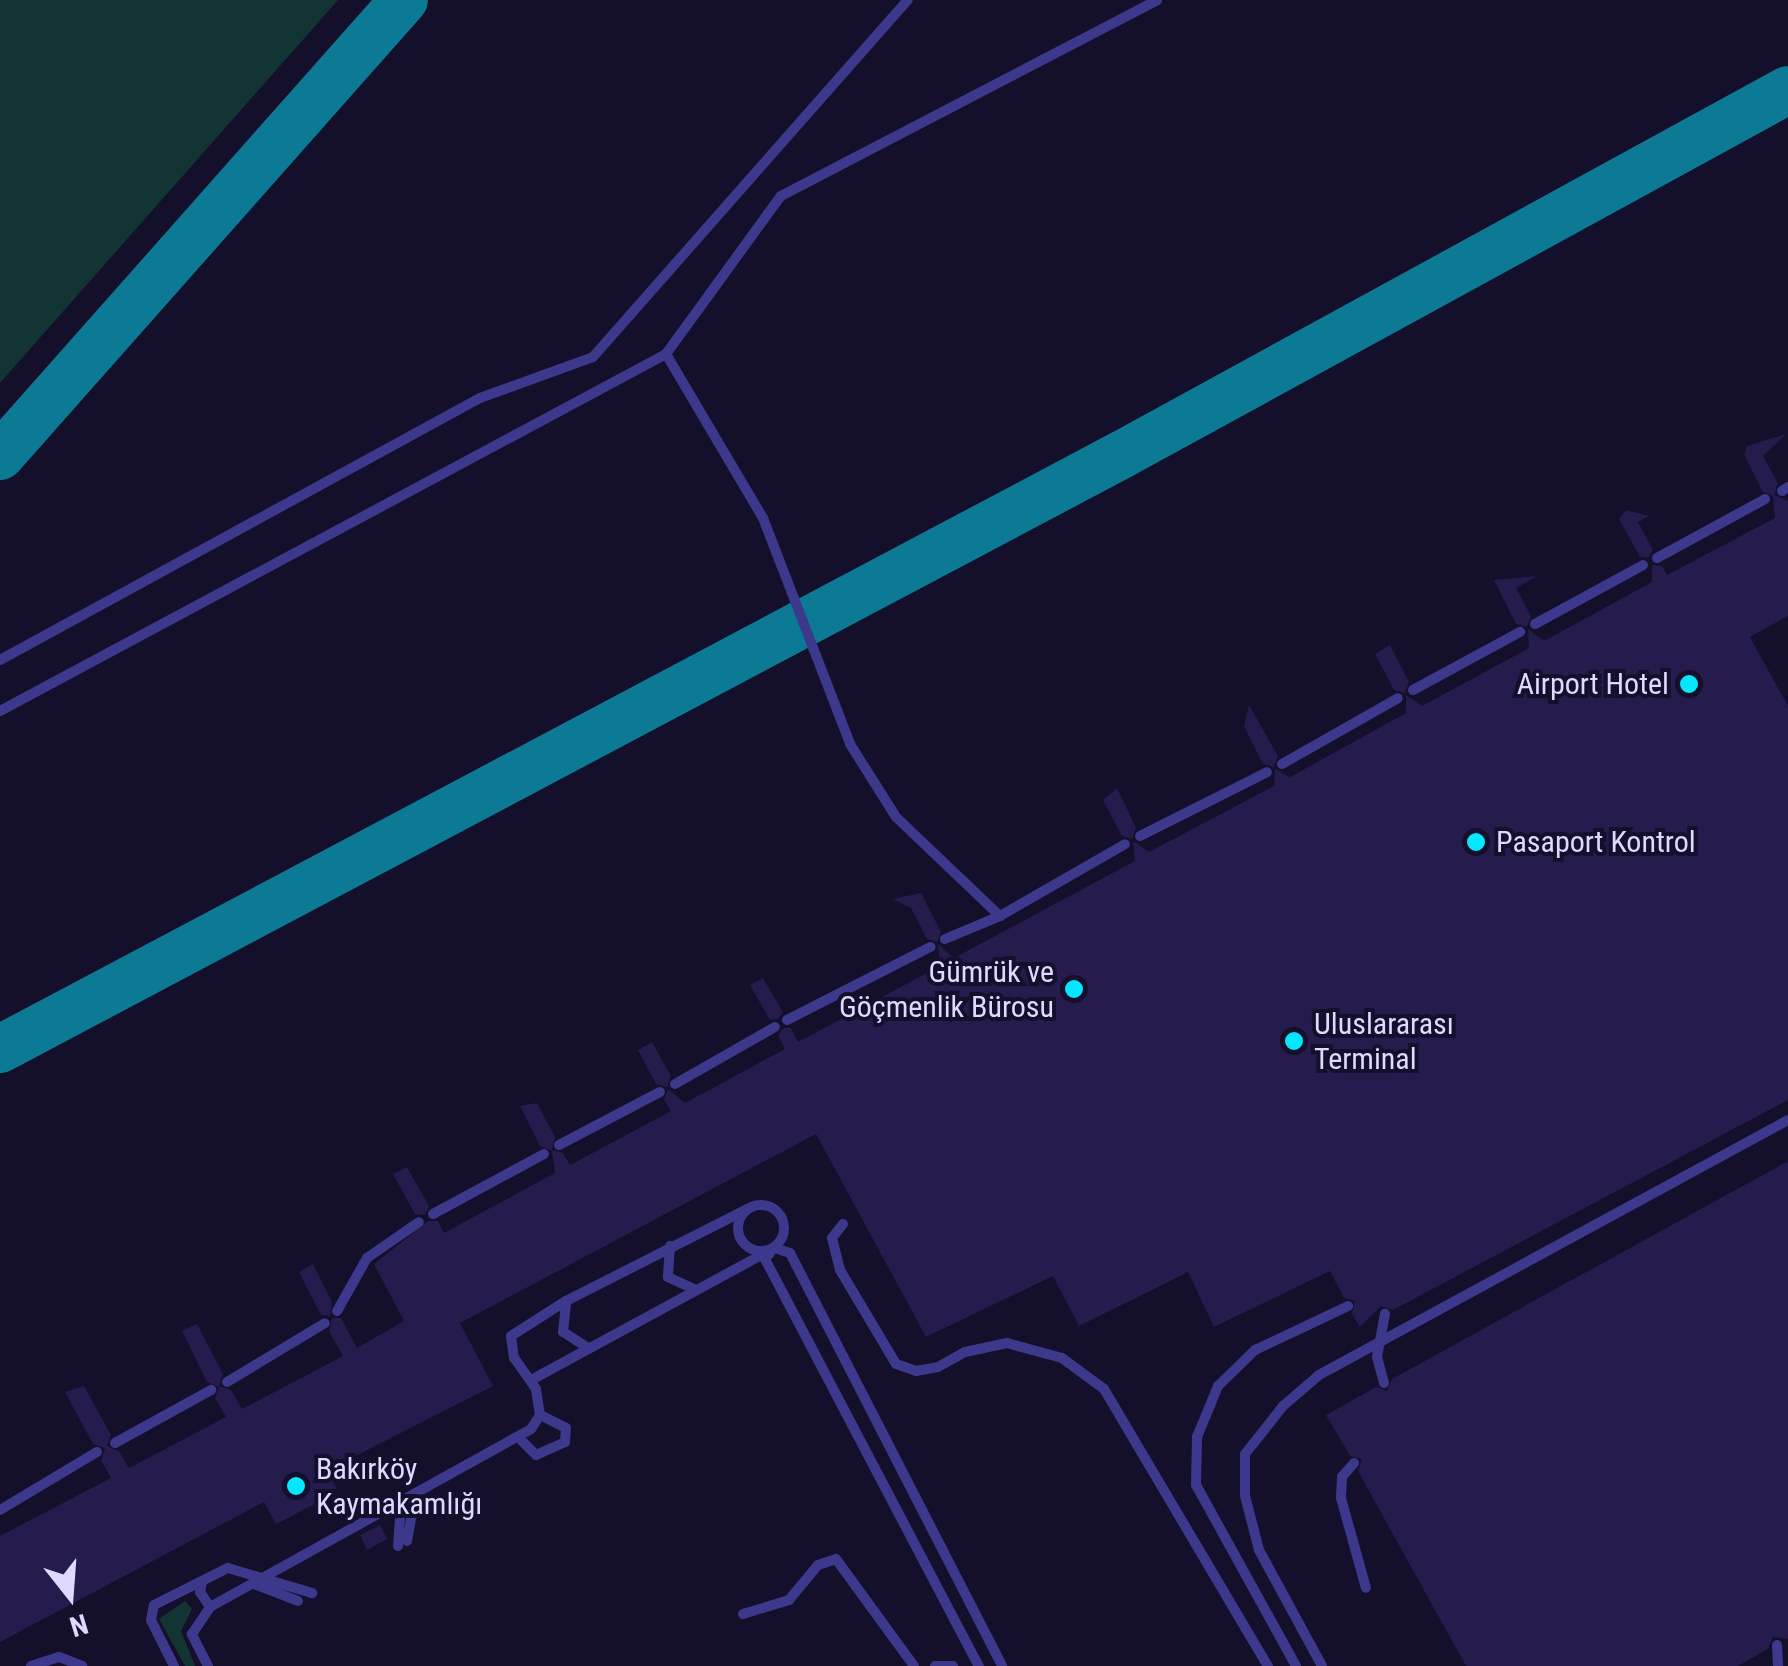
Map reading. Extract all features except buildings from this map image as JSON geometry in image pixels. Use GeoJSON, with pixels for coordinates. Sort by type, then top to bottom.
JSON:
{"type":"FeatureCollection","features":[{"type":"Feature","properties":{"kind":"lane"},"geometry":{"type":"LineString","coordinates":[[0,660],[480,398],[592,356],[908,0]]}},
{"type":"Feature","properties":{"kind":"lane"},"geometry":{"type":"LineString","coordinates":[[0,711],[666,354],[781,196],[1156,0]]}},
{"type":"Feature","properties":{"kind":"lane"},"geometry":{"type":"LineString","coordinates":[[666,354],[763,518],[850,744],[896,817],[1000,916]]}},
{"type":"Feature","properties":{"kind":"lane"},"geometry":{"type":"LineString","coordinates":[[1658,558],[1765,499]]}},
{"type":"Feature","properties":{"kind":"lane"},"geometry":{"type":"LineString","coordinates":[[1535,624],[1644,565]]}},
{"type":"Feature","properties":{"kind":"lane"},"geometry":{"type":"LineString","coordinates":[[1413,690],[1520,632]]}},
{"type":"Feature","properties":{"kind":"lane"},"geometry":{"type":"LineString","coordinates":[[1282,764],[1398,698]]}},
{"type":"Feature","properties":{"kind":"lane"},"geometry":{"type":"LineString","coordinates":[[1140,836],[1267,772]]}},
{"type":"Feature","properties":{"kind":"lane"},"geometry":{"type":"LineString","coordinates":[[944,939],[1000,916],[1126,844]]}},
{"type":"Feature","properties":{"kind":"lane"},"geometry":{"type":"LineString","coordinates":[[787,1020],[930,947]]}},
{"type":"Feature","properties":{"kind":"lane"},"geometry":{"type":"LineString","coordinates":[[675,1084],[775,1027]]}},
{"type":"Feature","properties":{"kind":"lane"},"geometry":{"type":"LineString","coordinates":[[559,1146],[660,1092]]}},
{"type":"Feature","properties":{"kind":"lane"},"geometry":{"type":"LineString","coordinates":[[1322,1666],[1258,1550],[1244,1496],[1245,1454],[1283,1406],[1319,1375],[1788,1120]]}},
{"type":"Feature","properties":{"kind":"lane"},"geometry":{"type":"LineString","coordinates":[[434,1214],[544,1154]]}},
{"type":"Feature","properties":{"kind":"lane"},"geometry":{"type":"LineString","coordinates":[[540,1415],[533,1379],[514,1358],[510,1336],[670,1246],[749,1208],[764,1206],[778,1213],[784,1228],[765,1259],[979,1666]]}},
{"type":"Feature","properties":{"kind":"lane"},"geometry":{"type":"LineString","coordinates":[[749,1208],[737,1226],[741,1241],[759,1252],[774,1248],[790,1253],[1002,1666]]}},
{"type":"Feature","properties":{"kind":"lane"},"geometry":{"type":"LineString","coordinates":[[337,1311],[367,1258],[419,1222]]}},
{"type":"Feature","properties":{"kind":"lane"},"geometry":{"type":"LineString","coordinates":[[842,1224],[832,1238],[840,1270],[896,1364],[916,1371],[938,1367],[965,1352],[1007,1343],[1062,1358],[1104,1389],[1268,1666]]}},
{"type":"Feature","properties":{"kind":"lane"},"geometry":{"type":"LineString","coordinates":[[670,1246],[668,1277],[697,1290]]}},
{"type":"Feature","properties":{"kind":"lane"},"geometry":{"type":"LineString","coordinates":[[533,1379],[774,1248]]}},
{"type":"Feature","properties":{"kind":"lane"},"geometry":{"type":"LineString","coordinates":[[566,1302],[563,1332],[589,1348]]}},
{"type":"Feature","properties":{"kind":"lane"},"geometry":{"type":"LineString","coordinates":[[1296,1666],[1196,1485],[1196,1437],[1218,1386],[1255,1350],[1348,1306]]}},
{"type":"Feature","properties":{"kind":"lane"},"geometry":{"type":"LineString","coordinates":[[1384,1383],[1378,1357],[1385,1314]]}},
{"type":"Feature","properties":{"kind":"lane"},"geometry":{"type":"LineString","coordinates":[[227,1382],[325,1322]]}},
{"type":"Feature","properties":{"kind":"lane"},"geometry":{"type":"LineString","coordinates":[[114,1443],[211,1390]]}},
{"type":"Feature","properties":{"kind":"lane"},"geometry":{"type":"LineString","coordinates":[[520,1439],[536,1454],[565,1442],[566,1428],[540,1415]]}},
{"type":"Feature","properties":{"kind":"lane"},"geometry":{"type":"LineString","coordinates":[[208,1666],[192,1634],[210,1607],[520,1439],[540,1415]]}},
{"type":"Feature","properties":{"kind":"lane"},"geometry":{"type":"LineString","coordinates":[[0,1510],[97,1452]]}},
{"type":"Feature","properties":{"kind":"lane"},"geometry":{"type":"LineString","coordinates":[[1354,1463],[1342,1477],[1341,1498],[1366,1588]]}},
{"type":"Feature","properties":{"kind":"lane"},"geometry":{"type":"LineString","coordinates":[[401,1504],[402,1543],[414,1496]]}},
{"type":"Feature","properties":{"kind":"lane"},"geometry":{"type":"LineString","coordinates":[[743,1614],[789,1600],[818,1565],[836,1559],[914,1666]]}},
{"type":"Feature","properties":{"kind":"lane"},"geometry":{"type":"LineString","coordinates":[[174,1666],[151,1620],[154,1605],[228,1568],[268,1576],[312,1593]]}},
{"type":"Feature","properties":{"kind":"lane"},"geometry":{"type":"LineString","coordinates":[[202,1582],[200,1592],[210,1607]]}},
{"type":"Feature","properties":{"kind":"lane"},"geometry":{"type":"LineString","coordinates":[[254,1584],[298,1601]]}},
{"type":"Feature","properties":{"kind":"lane"},"geometry":{"type":"LineString","coordinates":[[962,1634],[979,1624]]}},
{"type":"Feature","properties":{"kind":"lane"},"geometry":{"type":"LineString","coordinates":[[1776,1645],[1778,1666]]}},
{"type":"Feature","properties":{"kind":"lane"},"geometry":{"type":"LineString","coordinates":[[31,1666],[59,1657],[82,1666]]}},
{"type":"Feature","properties":{"kind":"lane"},"geometry":{"type":"LineString","coordinates":[[935,1666],[952,1666]]}},
{"type":"Feature","properties":{"kind":"green space"},"geometry":{"type":"Polygon","coordinates":[[[0,0],[338,0],[0,383],[0,0]]]}},
{"type":"Feature","properties":{"kind":"green space"},"geometry":{"type":"Polygon","coordinates":[[[185,1601],[192,1609],[181,1631],[195,1666],[185,1666],[159,1619],[185,1601]]]}},
{"type":"Feature","properties":{"kind":"taxiway"},"geometry":{"type":"LineString","coordinates":[[0,456],[404,0]]}},
{"type":"Feature","properties":{"kind":"taxiway"},"geometry":{"type":"LineString","coordinates":[[0,1049],[1121,455],[1788,90]]}},
{"type":"Feature","properties":{"kind":"place","name":"Airport Hotel"},"geometry":{"type":"Point","coordinates":[1689,684]}},
{"type":"Feature","properties":{"kind":"place","name":"Pasaport Kontrol"},"geometry":{"type":"Point","coordinates":[1476,842]}},
{"type":"Feature","properties":{"kind":"place","name":"Gümrük ve Göçmenlik Bürosu"},"geometry":{"type":"Point","coordinates":[1074,989]}},
{"type":"Feature","properties":{"kind":"place","name":"Uluslararası Terminal"},"geometry":{"type":"Point","coordinates":[1294,1041]}},
{"type":"Feature","properties":{"kind":"place","name":"Bakırköy Kaymakamlığı"},"geometry":{"type":"Point","coordinates":[296,1486]}}]}
